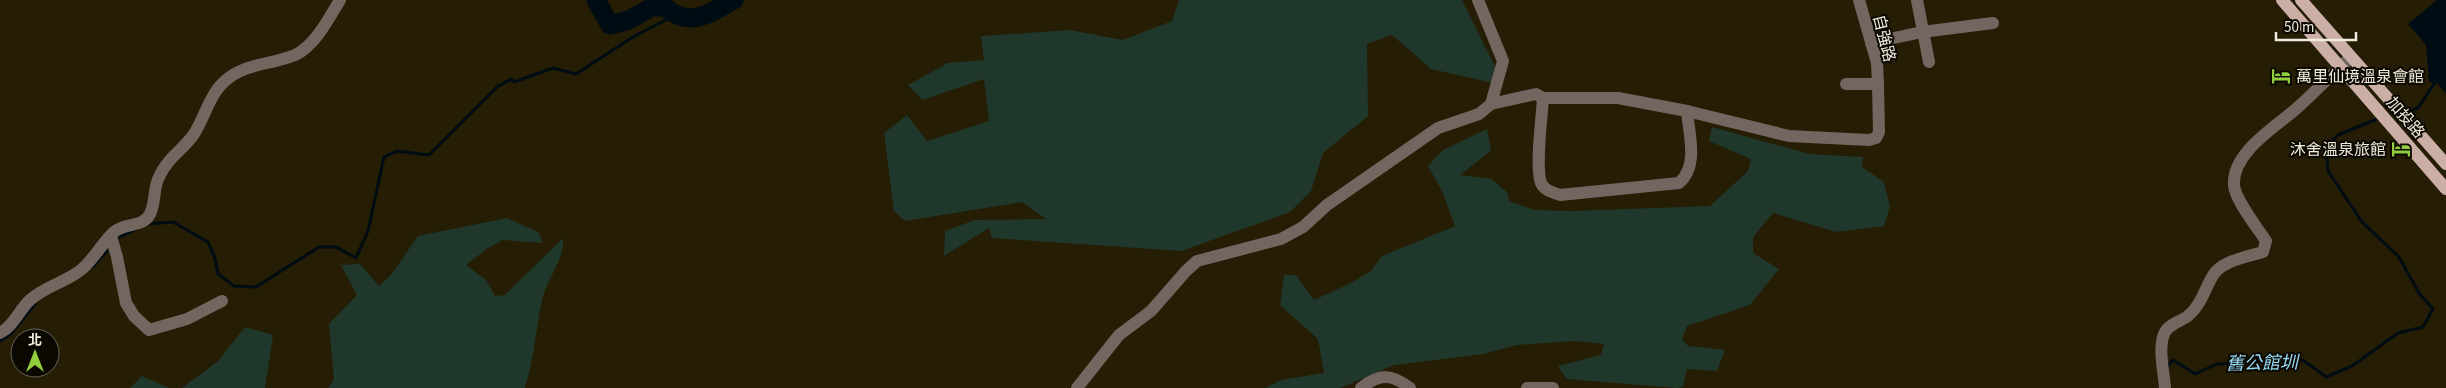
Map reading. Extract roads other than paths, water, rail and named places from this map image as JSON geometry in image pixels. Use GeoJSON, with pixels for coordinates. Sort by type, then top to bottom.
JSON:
{"type":"FeatureCollection","features":[{"type":"Feature","properties":{"kind":"main road","name":"加投路"},"geometry":{"type":"LineString","coordinates":[[2282,0],[2446,164]]}},
{"type":"Feature","properties":{"kind":"main road","name":"加投路"},"geometry":{"type":"LineString","coordinates":[[2300,0],[2345,62],[2446,189]]}},
{"type":"Feature","properties":{"kind":"street"},"geometry":{"type":"LineString","coordinates":[[0,334],[10,326],[29,300],[80,270],[96,256],[116,230],[142,223],[150,216],[157,180],[166,162],[195,133],[214,95],[224,82],[238,71],[295,55],[308,46],[319,33],[340,0]]}},
{"type":"Feature","properties":{"kind":"street"},"geometry":{"type":"LineString","coordinates":[[1478,0],[1503,61],[1491,104]]}},
{"type":"Feature","properties":{"kind":"street","name":"自強路"},"geometry":{"type":"LineString","coordinates":[[1846,84],[1878,84],[1877,63],[1859,0]]}},
{"type":"Feature","properties":{"kind":"street"},"geometry":{"type":"LineString","coordinates":[[1917,0],[1928,62]]}},
{"type":"Feature","properties":{"kind":"street"},"geometry":{"type":"LineString","coordinates":[[1871,43],[1922,32],[1993,23]]}},
{"type":"Feature","properties":{"kind":"street"},"geometry":{"type":"LineString","coordinates":[[2165,388],[2162,342],[2164,332],[2188,316],[2202,300],[2212,276],[2223,265],[2263,252],[2266,245],[2266,241],[2235,192],[2234,182],[2238,166],[2256,141],[2296,110],[2345,62]]}},
{"type":"Feature","properties":{"kind":"street"},"geometry":{"type":"LineString","coordinates":[[1078,388],[1118,335],[1151,311],[1186,271],[1198,261],[1281,239],[1303,227],[1327,205],[1438,128],[1479,114],[1491,104],[1536,94],[1543,98],[1618,98],[1687,111],[1790,136],[1868,140],[1876,138],[1879,132],[1878,84]]}},
{"type":"Feature","properties":{"kind":"street"},"geometry":{"type":"LineString","coordinates":[[1543,98],[1539,171],[1542,184],[1548,191],[1560,194],[1679,183],[1687,176],[1691,167],[1687,111]]}},
{"type":"Feature","properties":{"kind":"street"},"geometry":{"type":"LineString","coordinates":[[110,236],[117,257],[126,303],[134,316],[149,330],[187,319],[222,301]]}},
{"type":"Feature","properties":{"kind":"street"},"geometry":{"type":"LineString","coordinates":[[1361,388],[1378,378],[1392,376],[1410,388]]}},
{"type":"Feature","properties":{"kind":"street"},"geometry":{"type":"LineString","coordinates":[[1527,388],[1553,388]]}},
{"type":"Feature","properties":{"kind":"waterway"},"geometry":{"type":"LineString","coordinates":[[596,0],[610,25],[629,20],[652,7],[665,7],[674,14],[683,17],[700,17],[734,0]]}},
{"type":"Feature","properties":{"kind":"waterway"},"geometry":{"type":"LineString","coordinates":[[148,224],[173,222],[208,242],[215,258],[218,274],[234,286],[256,287],[319,247],[336,247],[356,258],[368,231],[384,157],[397,151],[429,155],[497,87],[511,79],[514,82],[553,68],[576,74],[633,37],[675,15]]}},
{"type":"Feature","properties":{"kind":"waterway","name":"舊公館圳"},"geometry":{"type":"LineString","coordinates":[[2407,112],[2418,108],[2434,84]]}},
{"type":"Feature","properties":{"kind":"waterway","name":"舊公館圳"},"geometry":{"type":"LineString","coordinates":[[2166,368],[2173,360],[2195,374],[2217,364],[2303,360],[2326,377],[2352,366],[2398,333],[2423,327],[2433,309],[2419,293],[2399,257],[2362,222],[2328,171],[2326,147],[2338,135],[2377,119]]}},
{"type":"Feature","properties":{"kind":"waterway"},"geometry":{"type":"LineString","coordinates":[[117,238],[135,230]]}},
{"type":"Feature","properties":{"kind":"waterway"},"geometry":{"type":"LineString","coordinates":[[93,267],[107,251]]}},
{"type":"Feature","properties":{"kind":"waterway"},"geometry":{"type":"LineString","coordinates":[[0,341],[11,334],[35,304]]}},
{"type":"Feature","properties":{"kind":"place","name":"萬里仙境溫泉會館"},"geometry":{"type":"Point","coordinates":[2281,76]}},
{"type":"Feature","properties":{"kind":"place","name":"沐舍溫泉旅館"},"geometry":{"type":"Point","coordinates":[2401,149]}}]}
